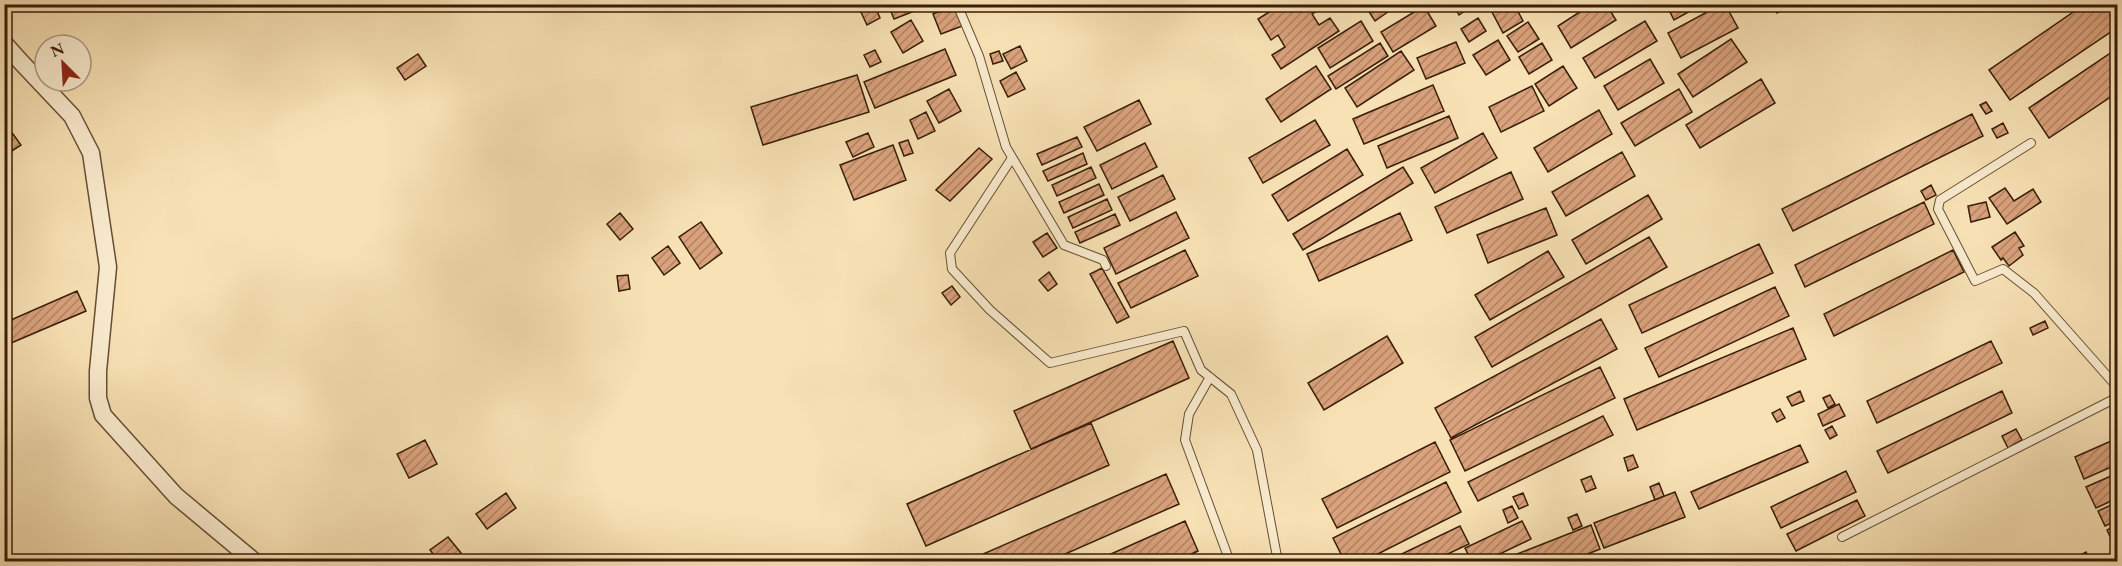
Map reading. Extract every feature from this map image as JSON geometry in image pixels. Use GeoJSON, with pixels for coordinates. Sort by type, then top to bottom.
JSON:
{"type":"FeatureCollection","features":[{"type":"Feature","properties":{"kind":"street"},"geometry":{"type":"LineString","coordinates":[[4,43],[72,116],[91,153],[108,267],[98,371],[98,398],[103,415],[176,495],[255,561]]}},
{"type":"Feature","properties":{"kind":"lane"},"geometry":{"type":"LineString","coordinates":[[957,4],[979,56],[1006,147],[1012,158],[1064,245],[1103,260],[1106,266]]}},
{"type":"Feature","properties":{"kind":"lane"},"geometry":{"type":"LineString","coordinates":[[2031,143],[1940,200],[1938,209],[1975,281],[2003,269],[2034,293],[2118,388]]}},
{"type":"Feature","properties":{"kind":"lane"},"geometry":{"type":"LineString","coordinates":[[1012,158],[950,253],[952,269],[990,310],[1050,363],[1184,332],[1201,370],[1231,394],[1257,450],[1278,561]]}},
{"type":"Feature","properties":{"kind":"lane"},"geometry":{"type":"LineString","coordinates":[[1210,377],[1189,414],[1185,441],[1230,561]]}},
{"type":"Feature","properties":{"kind":"lane"},"geometry":{"type":"LineString","coordinates":[[1842,537],[2118,397]]}},
{"type":"Feature","properties":{"kind":"building"},"geometry":{"type":"Polygon","coordinates":[[[874,4],[880,18],[867,25],[860,10],[874,4]]]}},
{"type":"Feature","properties":{"kind":"building"},"geometry":{"type":"Polygon","coordinates":[[[888,4],[915,4],[917,10],[894,19],[888,4]]]}},
{"type":"Feature","properties":{"kind":"building"},"geometry":{"type":"Polygon","coordinates":[[[1282,4],[1328,4],[1312,14],[1319,25],[1330,18],[1339,31],[1281,69],[1272,55],[1285,47],[1278,35],[1271,40],[1258,19],[1282,4]]]}},
{"type":"Feature","properties":{"kind":"building"},"geometry":{"type":"Polygon","coordinates":[[[1364,4],[1399,4],[1375,21],[1364,4]]]}},
{"type":"Feature","properties":{"kind":"building"},"geometry":{"type":"Polygon","coordinates":[[[1453,4],[1475,4],[1459,15],[1453,4]]]}},
{"type":"Feature","properties":{"kind":"building"},"geometry":{"type":"Polygon","coordinates":[[[1506,4],[1514,4],[1523,21],[1503,33],[1492,12],[1506,4]]]}},
{"type":"Feature","properties":{"kind":"building"},"geometry":{"type":"Polygon","coordinates":[[[1592,4],[1606,4],[1616,20],[1571,48],[1558,26],[1592,4]]]}},
{"type":"Feature","properties":{"kind":"building"},"geometry":{"type":"Polygon","coordinates":[[[1666,4],[1703,4],[1674,20],[1666,4]]]}},
{"type":"Feature","properties":{"kind":"building"},"geometry":{"type":"Polygon","coordinates":[[[1725,4],[1738,28],[1681,58],[1668,33],[1725,4]]]}},
{"type":"Feature","properties":{"kind":"building"},"geometry":{"type":"Polygon","coordinates":[[[1772,4],[1793,4],[1777,13],[1772,4]]]}},
{"type":"Feature","properties":{"kind":"building"},"geometry":{"type":"Polygon","coordinates":[[[2085,4],[2118,4],[2118,27],[2010,100],[1989,70],[2085,4]]]}},
{"type":"Feature","properties":{"kind":"building"},"geometry":{"type":"Polygon","coordinates":[[[954,6],[962,26],[941,34],[933,14],[954,6]]]}},
{"type":"Feature","properties":{"kind":"building"},"geometry":{"type":"Polygon","coordinates":[[[1424,6],[1436,26],[1393,52],[1381,32],[1424,6]]]}},
{"type":"Feature","properties":{"kind":"building"},"geometry":{"type":"Polygon","coordinates":[[[1478,18],[1486,31],[1469,42],[1461,29],[1478,18]]]}},
{"type":"Feature","properties":{"kind":"building"},"geometry":{"type":"Polygon","coordinates":[[[911,20],[923,41],[903,53],[891,32],[911,20]]]}},
{"type":"Feature","properties":{"kind":"building"},"geometry":{"type":"Polygon","coordinates":[[[1361,21],[1373,41],[1330,68],[1318,48],[1361,21]]]}},
{"type":"Feature","properties":{"kind":"building"},"geometry":{"type":"Polygon","coordinates":[[[1645,21],[1657,41],[1595,78],[1583,58],[1645,21]]]}},
{"type":"Feature","properties":{"kind":"building"},"geometry":{"type":"Polygon","coordinates":[[[1528,22],[1539,39],[1518,52],[1507,36],[1528,22]]]}},
{"type":"Feature","properties":{"kind":"building"},"geometry":{"type":"Polygon","coordinates":[[[1731,39],[1747,62],[1693,97],[1678,74],[1731,39]]]}},
{"type":"Feature","properties":{"kind":"building"},"geometry":{"type":"Polygon","coordinates":[[[1498,40],[1510,60],[1486,75],[1473,55],[1498,40]]]}},
{"type":"Feature","properties":{"kind":"building"},"geometry":{"type":"Polygon","coordinates":[[[1456,42],[1465,63],[1426,79],[1417,58],[1456,42]]]}},
{"type":"Feature","properties":{"kind":"building"},"geometry":{"type":"Polygon","coordinates":[[[1380,43],[1388,56],[1336,89],[1328,76],[1380,43]]]}},
{"type":"Feature","properties":{"kind":"building"},"geometry":{"type":"Polygon","coordinates":[[[1542,43],[1552,60],[1529,74],[1519,57],[1542,43]]]}},
{"type":"Feature","properties":{"kind":"building"},"geometry":{"type":"Polygon","coordinates":[[[1020,46],[1027,61],[1011,69],[1003,54],[1020,46]]]}},
{"type":"Feature","properties":{"kind":"building"},"geometry":{"type":"Polygon","coordinates":[[[2118,48],[2118,92],[2049,138],[2029,108],[2118,48]]]}},
{"type":"Feature","properties":{"kind":"building"},"geometry":{"type":"Polygon","coordinates":[[[945,49],[956,75],[875,108],[864,82],[945,49]]]}},
{"type":"Feature","properties":{"kind":"building"},"geometry":{"type":"Polygon","coordinates":[[[875,50],[881,62],[870,67],[864,55],[875,50]]]}},
{"type":"Feature","properties":{"kind":"building"},"geometry":{"type":"Polygon","coordinates":[[[999,51],[1003,61],[993,64],[990,54],[999,51]]]}},
{"type":"Feature","properties":{"kind":"building"},"geometry":{"type":"Polygon","coordinates":[[[1401,51],[1414,70],[1357,107],[1345,88],[1401,51]]]}},
{"type":"Feature","properties":{"kind":"building"},"geometry":{"type":"Polygon","coordinates":[[[418,54],[426,66],[405,80],[397,68],[418,54]]]}},
{"type":"Feature","properties":{"kind":"building"},"geometry":{"type":"Polygon","coordinates":[[[1650,59],[1664,83],[1618,110],[1604,86],[1650,59]]]}},
{"type":"Feature","properties":{"kind":"building"},"geometry":{"type":"Polygon","coordinates":[[[1316,66],[1331,89],[1281,122],[1266,99],[1316,66]]]}},
{"type":"Feature","properties":{"kind":"building"},"geometry":{"type":"Polygon","coordinates":[[[1563,66],[1577,88],[1549,106],[1535,84],[1563,66]]]}},
{"type":"Feature","properties":{"kind":"building"},"geometry":{"type":"Polygon","coordinates":[[[1016,72],[1025,89],[1008,97],[1000,81],[1016,72]]]}},
{"type":"Feature","properties":{"kind":"building"},"geometry":{"type":"Polygon","coordinates":[[[857,75],[869,112],[763,145],[751,107],[857,75]]]}},
{"type":"Feature","properties":{"kind":"building"},"geometry":{"type":"Polygon","coordinates":[[[1761,79],[1775,103],[1700,148],[1686,125],[1761,79]]]}},
{"type":"Feature","properties":{"kind":"building"},"geometry":{"type":"Polygon","coordinates":[[[1433,85],[1444,111],[1364,144],[1353,119],[1433,85]]]}},
{"type":"Feature","properties":{"kind":"building"},"geometry":{"type":"Polygon","coordinates":[[[1532,86],[1544,111],[1501,132],[1489,107],[1532,86]]]}},
{"type":"Feature","properties":{"kind":"building"},"geometry":{"type":"Polygon","coordinates":[[[949,89],[961,111],[939,123],[927,101],[949,89]]]}},
{"type":"Feature","properties":{"kind":"building"},"geometry":{"type":"Polygon","coordinates":[[[1679,89],[1692,112],[1635,146],[1621,123],[1679,89]]]}},
{"type":"Feature","properties":{"kind":"building"},"geometry":{"type":"Polygon","coordinates":[[[1139,100],[1151,124],[1097,151],[1084,127],[1139,100]]]}},
{"type":"Feature","properties":{"kind":"building"},"geometry":{"type":"Polygon","coordinates":[[[1986,102],[1992,111],[1986,114],[1980,105],[1986,102]]]}},
{"type":"Feature","properties":{"kind":"building"},"geometry":{"type":"Polygon","coordinates":[[[1599,110],[1612,134],[1548,172],[1534,148],[1599,110]]]}},
{"type":"Feature","properties":{"kind":"building"},"geometry":{"type":"Polygon","coordinates":[[[926,112],[935,131],[918,139],[910,120],[926,112]]]}},
{"type":"Feature","properties":{"kind":"building"},"geometry":{"type":"Polygon","coordinates":[[[1972,114],[1983,136],[1793,231],[1782,209],[1972,114]]]}},
{"type":"Feature","properties":{"kind":"building"},"geometry":{"type":"Polygon","coordinates":[[[1449,116],[1458,138],[1387,168],[1378,146],[1449,116]]]}},
{"type":"Feature","properties":{"kind":"building"},"geometry":{"type":"Polygon","coordinates":[[[1315,120],[1330,145],[1263,183],[1249,158],[1315,120]]]}},
{"type":"Feature","properties":{"kind":"building"},"geometry":{"type":"Polygon","coordinates":[[[2003,123],[2008,133],[1997,138],[1992,129],[2003,123]]]}},
{"type":"Feature","properties":{"kind":"building"},"geometry":{"type":"Polygon","coordinates":[[[10,130],[21,145],[4,156],[4,134],[10,130]]]}},
{"type":"Feature","properties":{"kind":"building"},"geometry":{"type":"Polygon","coordinates":[[[868,133],[874,147],[853,157],[846,142],[868,133]]]}},
{"type":"Feature","properties":{"kind":"building"},"geometry":{"type":"Polygon","coordinates":[[[1483,133],[1497,158],[1435,193],[1421,168],[1483,133]]]}},
{"type":"Feature","properties":{"kind":"building"},"geometry":{"type":"Polygon","coordinates":[[[1077,137],[1082,147],[1042,165],[1037,154],[1077,137]]]}},
{"type":"Feature","properties":{"kind":"building"},"geometry":{"type":"Polygon","coordinates":[[[908,140],[913,153],[904,156],[899,143],[908,140]]]}},
{"type":"Feature","properties":{"kind":"building"},"geometry":{"type":"Polygon","coordinates":[[[1145,143],[1157,167],[1112,189],[1100,165],[1145,143]]]}},
{"type":"Feature","properties":{"kind":"building"},"geometry":{"type":"Polygon","coordinates":[[[893,145],[906,180],[854,200],[840,165],[893,145]]]}},
{"type":"Feature","properties":{"kind":"building"},"geometry":{"type":"Polygon","coordinates":[[[979,148],[992,159],[950,201],[936,190],[979,148]]]}},
{"type":"Feature","properties":{"kind":"building"},"geometry":{"type":"Polygon","coordinates":[[[1347,149],[1363,175],[1288,221],[1272,195],[1347,149]]]}},
{"type":"Feature","properties":{"kind":"building"},"geometry":{"type":"Polygon","coordinates":[[[1622,152],[1635,176],[1566,216],[1552,192],[1622,152]]]}},
{"type":"Feature","properties":{"kind":"building"},"geometry":{"type":"Polygon","coordinates":[[[1083,153],[1087,164],[1048,181],[1043,171],[1083,153]]]}},
{"type":"Feature","properties":{"kind":"building"},"geometry":{"type":"Polygon","coordinates":[[[1091,167],[1096,178],[1057,196],[1052,185],[1091,167]]]}},
{"type":"Feature","properties":{"kind":"building"},"geometry":{"type":"Polygon","coordinates":[[[1403,167],[1413,183],[1303,250],[1293,234],[1403,167]]]}},
{"type":"Feature","properties":{"kind":"building"},"geometry":{"type":"Polygon","coordinates":[[[1511,172],[1523,199],[1447,233],[1435,207],[1511,172]]]}},
{"type":"Feature","properties":{"kind":"building"},"geometry":{"type":"Polygon","coordinates":[[[1163,175],[1175,199],[1130,221],[1118,197],[1163,175]]]}},
{"type":"Feature","properties":{"kind":"building"},"geometry":{"type":"Polygon","coordinates":[[[1099,184],[1104,195],[1064,213],[1059,202],[1099,184]]]}},
{"type":"Feature","properties":{"kind":"building"},"geometry":{"type":"Polygon","coordinates":[[[1931,185],[1936,195],[1926,200],[1921,191],[1931,185]]]}},
{"type":"Feature","properties":{"kind":"building"},"geometry":{"type":"Polygon","coordinates":[[[2005,188],[2014,201],[2033,189],[2041,202],[2007,224],[1989,198],[2005,188]]]}},
{"type":"Feature","properties":{"kind":"building"},"geometry":{"type":"Polygon","coordinates":[[[1648,195],[1662,219],[1586,264],[1572,240],[1648,195]]]}},
{"type":"Feature","properties":{"kind":"building"},"geometry":{"type":"Polygon","coordinates":[[[1107,199],[1112,210],[1073,228],[1068,217],[1107,199]]]}},
{"type":"Feature","properties":{"kind":"building"},"geometry":{"type":"Polygon","coordinates":[[[1924,202],[1934,224],[1805,287],[1795,265],[1924,202]]]}},
{"type":"Feature","properties":{"kind":"building"},"geometry":{"type":"Polygon","coordinates":[[[1986,202],[1990,217],[1971,222],[1968,206],[1986,202]]]}},
{"type":"Feature","properties":{"kind":"building"},"geometry":{"type":"Polygon","coordinates":[[[1546,208],[1557,235],[1488,263],[1477,235],[1546,208]]]}},
{"type":"Feature","properties":{"kind":"building"},"geometry":{"type":"Polygon","coordinates":[[[1176,212],[1189,238],[1116,274],[1104,248],[1176,212]]]}},
{"type":"Feature","properties":{"kind":"building"},"geometry":{"type":"Polygon","coordinates":[[[620,213],[633,229],[620,240],[607,224],[620,213]]]}},
{"type":"Feature","properties":{"kind":"building"},"geometry":{"type":"Polygon","coordinates":[[[1400,213],[1412,240],[1319,281],[1307,254],[1400,213]]]}},
{"type":"Feature","properties":{"kind":"building"},"geometry":{"type":"Polygon","coordinates":[[[1115,214],[1120,225],[1080,243],[1075,232],[1115,214]]]}},
{"type":"Feature","properties":{"kind":"building"},"geometry":{"type":"Polygon","coordinates":[[[701,222],[722,253],[700,269],[679,237],[701,222]]]}},
{"type":"Feature","properties":{"kind":"building"},"geometry":{"type":"Polygon","coordinates":[[[2015,232],[2024,246],[2019,248],[2023,255],[2009,266],[2003,258],[2001,260],[1992,247],[2015,232]]]}},
{"type":"Feature","properties":{"kind":"building"},"geometry":{"type":"Polygon","coordinates":[[[1047,233],[1057,248],[1043,257],[1033,242],[1047,233]]]}},
{"type":"Feature","properties":{"kind":"building"},"geometry":{"type":"Polygon","coordinates":[[[1649,237],[1667,267],[1492,367],[1475,337],[1649,237]]]}},
{"type":"Feature","properties":{"kind":"building"},"geometry":{"type":"Polygon","coordinates":[[[1759,244],[1773,273],[1642,333],[1629,305],[1759,244]]]}},
{"type":"Feature","properties":{"kind":"building"},"geometry":{"type":"Polygon","coordinates":[[[668,246],[680,263],[664,275],[652,258],[668,246]]]}},
{"type":"Feature","properties":{"kind":"building"},"geometry":{"type":"Polygon","coordinates":[[[1185,250],[1198,276],[1131,308],[1118,283],[1185,250]]]}},
{"type":"Feature","properties":{"kind":"building"},"geometry":{"type":"Polygon","coordinates":[[[1953,250],[1964,272],[1834,336],[1824,314],[1953,250]]]}},
{"type":"Feature","properties":{"kind":"building"},"geometry":{"type":"Polygon","coordinates":[[[1548,251],[1564,277],[1490,320],[1475,295],[1548,251]]]}},
{"type":"Feature","properties":{"kind":"building"},"geometry":{"type":"Polygon","coordinates":[[[1102,268],[1129,317],[1117,323],[1090,274],[1102,268]]]}},
{"type":"Feature","properties":{"kind":"building"},"geometry":{"type":"Polygon","coordinates":[[[1049,272],[1057,284],[1048,291],[1039,280],[1049,272]]]}},
{"type":"Feature","properties":{"kind":"building"},"geometry":{"type":"Polygon","coordinates":[[[628,275],[630,289],[619,291],[617,276],[628,275]]]}},
{"type":"Feature","properties":{"kind":"building"},"geometry":{"type":"Polygon","coordinates":[[[952,286],[960,297],[951,305],[942,293],[952,286]]]}},
{"type":"Feature","properties":{"kind":"building"},"geometry":{"type":"Polygon","coordinates":[[[1775,287],[1789,316],[1659,377],[1645,348],[1775,287]]]}},
{"type":"Feature","properties":{"kind":"building"},"geometry":{"type":"Polygon","coordinates":[[[77,291],[86,311],[4,346],[4,323],[77,291]]]}},
{"type":"Feature","properties":{"kind":"building"},"geometry":{"type":"Polygon","coordinates":[[[1601,319],[1617,349],[1451,438],[1435,408],[1601,319]]]}},
{"type":"Feature","properties":{"kind":"building"},"geometry":{"type":"Polygon","coordinates":[[[2045,321],[2048,328],[2033,335],[2030,328],[2045,321]]]}},
{"type":"Feature","properties":{"kind":"building"},"geometry":{"type":"Polygon","coordinates":[[[1793,328],[1806,359],[1637,430],[1624,399],[1793,328]]]}},
{"type":"Feature","properties":{"kind":"building"},"geometry":{"type":"Polygon","coordinates":[[[1387,336],[1403,363],[1324,410],[1308,383],[1387,336]]]}},
{"type":"Feature","properties":{"kind":"building"},"geometry":{"type":"Polygon","coordinates":[[[1173,341],[1189,378],[1031,449],[1014,411],[1173,341]]]}},
{"type":"Feature","properties":{"kind":"building"},"geometry":{"type":"Polygon","coordinates":[[[1991,341],[2002,363],[1877,423],[1867,401],[1991,341]]]}},
{"type":"Feature","properties":{"kind":"building"},"geometry":{"type":"Polygon","coordinates":[[[1600,367],[1615,398],[1465,471],[1450,440],[1600,367]]]}},
{"type":"Feature","properties":{"kind":"building"},"geometry":{"type":"Polygon","coordinates":[[[1800,391],[1804,401],[1792,406],[1787,397],[1800,391]]]}},
{"type":"Feature","properties":{"kind":"building"},"geometry":{"type":"Polygon","coordinates":[[[2002,391],[2012,413],[1888,473],[1877,451],[2002,391]]]}},
{"type":"Feature","properties":{"kind":"building"},"geometry":{"type":"Polygon","coordinates":[[[1830,395],[1835,404],[1828,408],[1823,398],[1830,395]]]}},
{"type":"Feature","properties":{"kind":"building"},"geometry":{"type":"Polygon","coordinates":[[[1839,404],[1845,416],[1823,426],[1818,414],[1839,404]]]}},
{"type":"Feature","properties":{"kind":"building"},"geometry":{"type":"Polygon","coordinates":[[[1780,409],[1785,418],[1777,422],[1772,413],[1780,409]]]}},
{"type":"Feature","properties":{"kind":"building"},"geometry":{"type":"Polygon","coordinates":[[[1603,416],[1613,435],[1478,501],[1468,482],[1603,416]]]}},
{"type":"Feature","properties":{"kind":"building"},"geometry":{"type":"Polygon","coordinates":[[[1091,423],[1109,465],[926,546],[907,504],[1091,423]]]}},
{"type":"Feature","properties":{"kind":"building"},"geometry":{"type":"Polygon","coordinates":[[[1832,426],[1837,435],[1830,439],[1825,430],[1832,426]]]}},
{"type":"Feature","properties":{"kind":"building"},"geometry":{"type":"Polygon","coordinates":[[[2016,429],[2022,440],[2008,448],[2002,436],[2016,429]]]}},
{"type":"Feature","properties":{"kind":"building"},"geometry":{"type":"Polygon","coordinates":[[[2118,438],[2118,464],[2084,479],[2075,457],[2118,438]]]}},
{"type":"Feature","properties":{"kind":"building"},"geometry":{"type":"Polygon","coordinates":[[[425,440],[437,464],[409,478],[397,454],[425,440]]]}},
{"type":"Feature","properties":{"kind":"building"},"geometry":{"type":"Polygon","coordinates":[[[1435,442],[1450,472],[1337,528],[1322,499],[1435,442]]]}},
{"type":"Feature","properties":{"kind":"building"},"geometry":{"type":"Polygon","coordinates":[[[1800,445],[1808,462],[1699,509],[1691,492],[1800,445]]]}},
{"type":"Feature","properties":{"kind":"building"},"geometry":{"type":"Polygon","coordinates":[[[1633,455],[1638,467],[1628,471],[1624,458],[1633,455]]]}},
{"type":"Feature","properties":{"kind":"building"},"geometry":{"type":"Polygon","coordinates":[[[1846,471],[1856,492],[1781,528],[1771,507],[1846,471]]]}},
{"type":"Feature","properties":{"kind":"building"},"geometry":{"type":"Polygon","coordinates":[[[2118,473],[2118,498],[2096,508],[2086,487],[2118,473]]]}},
{"type":"Feature","properties":{"kind":"building"},"geometry":{"type":"Polygon","coordinates":[[[1166,474],[1179,504],[1047,562],[965,562],[1166,474]]]}},
{"type":"Feature","properties":{"kind":"building"},"geometry":{"type":"Polygon","coordinates":[[[1591,476],[1596,488],[1586,492],[1581,480],[1591,476]]]}},
{"type":"Feature","properties":{"kind":"building"},"geometry":{"type":"Polygon","coordinates":[[[1446,482],[1461,512],[1362,562],[1345,562],[1333,538],[1446,482]]]}},
{"type":"Feature","properties":{"kind":"building"},"geometry":{"type":"Polygon","coordinates":[[[1659,483],[1664,496],[1655,500],[1650,487],[1659,483]]]}},
{"type":"Feature","properties":{"kind":"building"},"geometry":{"type":"Polygon","coordinates":[[[1675,492],[1685,517],[1604,548],[1594,523],[1675,492]]]}},
{"type":"Feature","properties":{"kind":"building"},"geometry":{"type":"Polygon","coordinates":[[[506,493],[516,508],[487,529],[476,514],[506,493]]]}},
{"type":"Feature","properties":{"kind":"building"},"geometry":{"type":"Polygon","coordinates":[[[1523,493],[1528,505],[1519,509],[1513,497],[1523,493]]]}},
{"type":"Feature","properties":{"kind":"building"},"geometry":{"type":"Polygon","coordinates":[[[1857,500],[1865,516],[1796,551],[1787,534],[1857,500]]]}},
{"type":"Feature","properties":{"kind":"building"},"geometry":{"type":"Polygon","coordinates":[[[2118,502],[2118,520],[2105,526],[2098,511],[2118,502]]]}},
{"type":"Feature","properties":{"kind":"building"},"geometry":{"type":"Polygon","coordinates":[[[1512,506],[1518,518],[1508,523],[1503,510],[1512,506]]]}},
{"type":"Feature","properties":{"kind":"building"},"geometry":{"type":"Polygon","coordinates":[[[1577,514],[1582,526],[1573,530],[1568,518],[1577,514]]]}},
{"type":"Feature","properties":{"kind":"building"},"geometry":{"type":"Polygon","coordinates":[[[1185,521],[1198,551],[1174,562],[1093,562],[1185,521]]]}},
{"type":"Feature","properties":{"kind":"building"},"geometry":{"type":"Polygon","coordinates":[[[1522,521],[1531,539],[1483,562],[1472,562],[1465,548],[1522,521]]]}},
{"type":"Feature","properties":{"kind":"building"},"geometry":{"type":"Polygon","coordinates":[[[2118,524],[2118,543],[2114,545],[2107,530],[2118,524]]]}},
{"type":"Feature","properties":{"kind":"building"},"geometry":{"type":"Polygon","coordinates":[[[1591,525],[1600,549],[1568,562],[1509,562],[1507,558],[1591,525]]]}},
{"type":"Feature","properties":{"kind":"building"},"geometry":{"type":"Polygon","coordinates":[[[1460,526],[1469,544],[1431,562],[1390,562],[1389,560],[1460,526]]]}},
{"type":"Feature","properties":{"kind":"building"},"geometry":{"type":"Polygon","coordinates":[[[448,537],[461,553],[450,562],[439,562],[430,550],[448,537]]]}},
{"type":"Feature","properties":{"kind":"building"},"geometry":{"type":"Polygon","coordinates":[[[2086,552],[2091,562],[2068,562],[2086,552]]]}}]}
